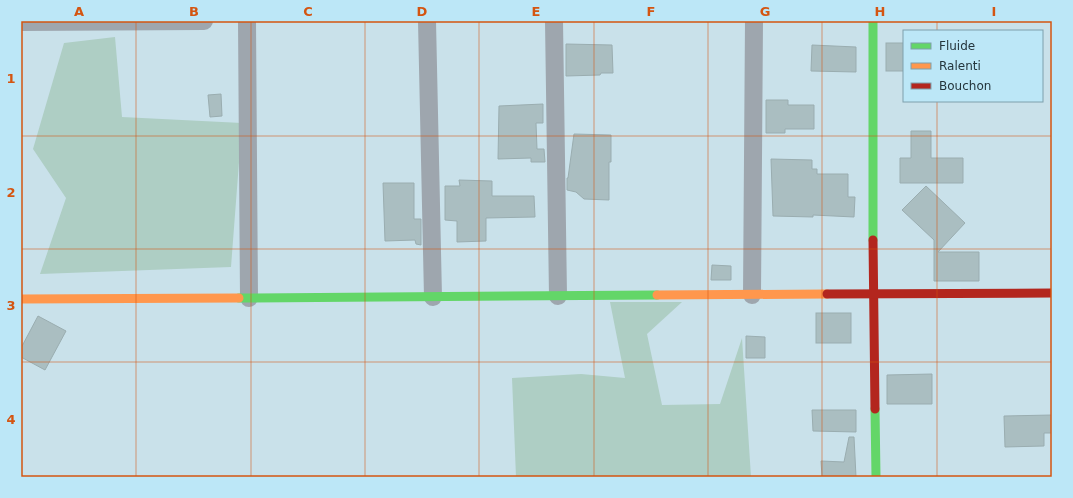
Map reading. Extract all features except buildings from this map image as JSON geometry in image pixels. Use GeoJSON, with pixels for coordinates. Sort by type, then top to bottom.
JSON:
{"type":"FeatureCollection","features":[{"type":"Feature","properties":{"kind":"street"},"geometry":{"type":"LineString","coordinates":[[21,22],[204,21]]}},
{"type":"Feature","properties":{"kind":"street"},"geometry":{"type":"LineString","coordinates":[[247,21],[249,298]]}},
{"type":"Feature","properties":{"kind":"street"},"geometry":{"type":"LineString","coordinates":[[427,21],[433,297]]}},
{"type":"Feature","properties":{"kind":"street"},"geometry":{"type":"LineString","coordinates":[[554,21],[558,296]]}},
{"type":"Feature","properties":{"kind":"street"},"geometry":{"type":"LineString","coordinates":[[752,295],[754,21]]}},
{"type":"Feature","properties":{"kind":"street"},"geometry":{"type":"LineString","coordinates":[[873,21],[873,294],[876,477]]}},
{"type":"Feature","properties":{"kind":"street"},"geometry":{"type":"LineString","coordinates":[[21,300],[1052,293]]}},
{"type":"Feature","properties":{"kind":"green space"},"geometry":{"type":"Polygon","coordinates":[[[115,37],[122,117],[242,123],[231,267],[40,274],[66,198],[33,149],[64,43],[115,37]]]}},
{"type":"Feature","properties":{"kind":"green space"},"geometry":{"type":"Polygon","coordinates":[[[610,302],[682,302],[647,334],[662,405],[720,404],[742,338],[751,477],[516,477],[512,378],[581,374],[625,378],[610,302]]]}},
{"type":"Feature","properties":{"kind":"traffic: fast"},"geometry":{"type":"LineString","coordinates":[[873,21],[873,240]]}},
{"type":"Feature","properties":{"kind":"traffic: fast"},"geometry":{"type":"LineString","coordinates":[[239,298],[657,295]]}},
{"type":"Feature","properties":{"kind":"traffic: fast"},"geometry":{"type":"LineString","coordinates":[[875,409],[876,477]]}},
{"type":"Feature","properties":{"kind":"traffic: slow"},"geometry":{"type":"LineString","coordinates":[[657,295],[827,294]]}},
{"type":"Feature","properties":{"kind":"traffic: slow"},"geometry":{"type":"LineString","coordinates":[[21,299],[239,298]]}},
{"type":"Feature","properties":{"kind":"traffic: jam"},"geometry":{"type":"LineString","coordinates":[[873,240],[875,409]]}},
{"type":"Feature","properties":{"kind":"traffic: jam"},"geometry":{"type":"LineString","coordinates":[[827,294],[1052,293]]}}]}
